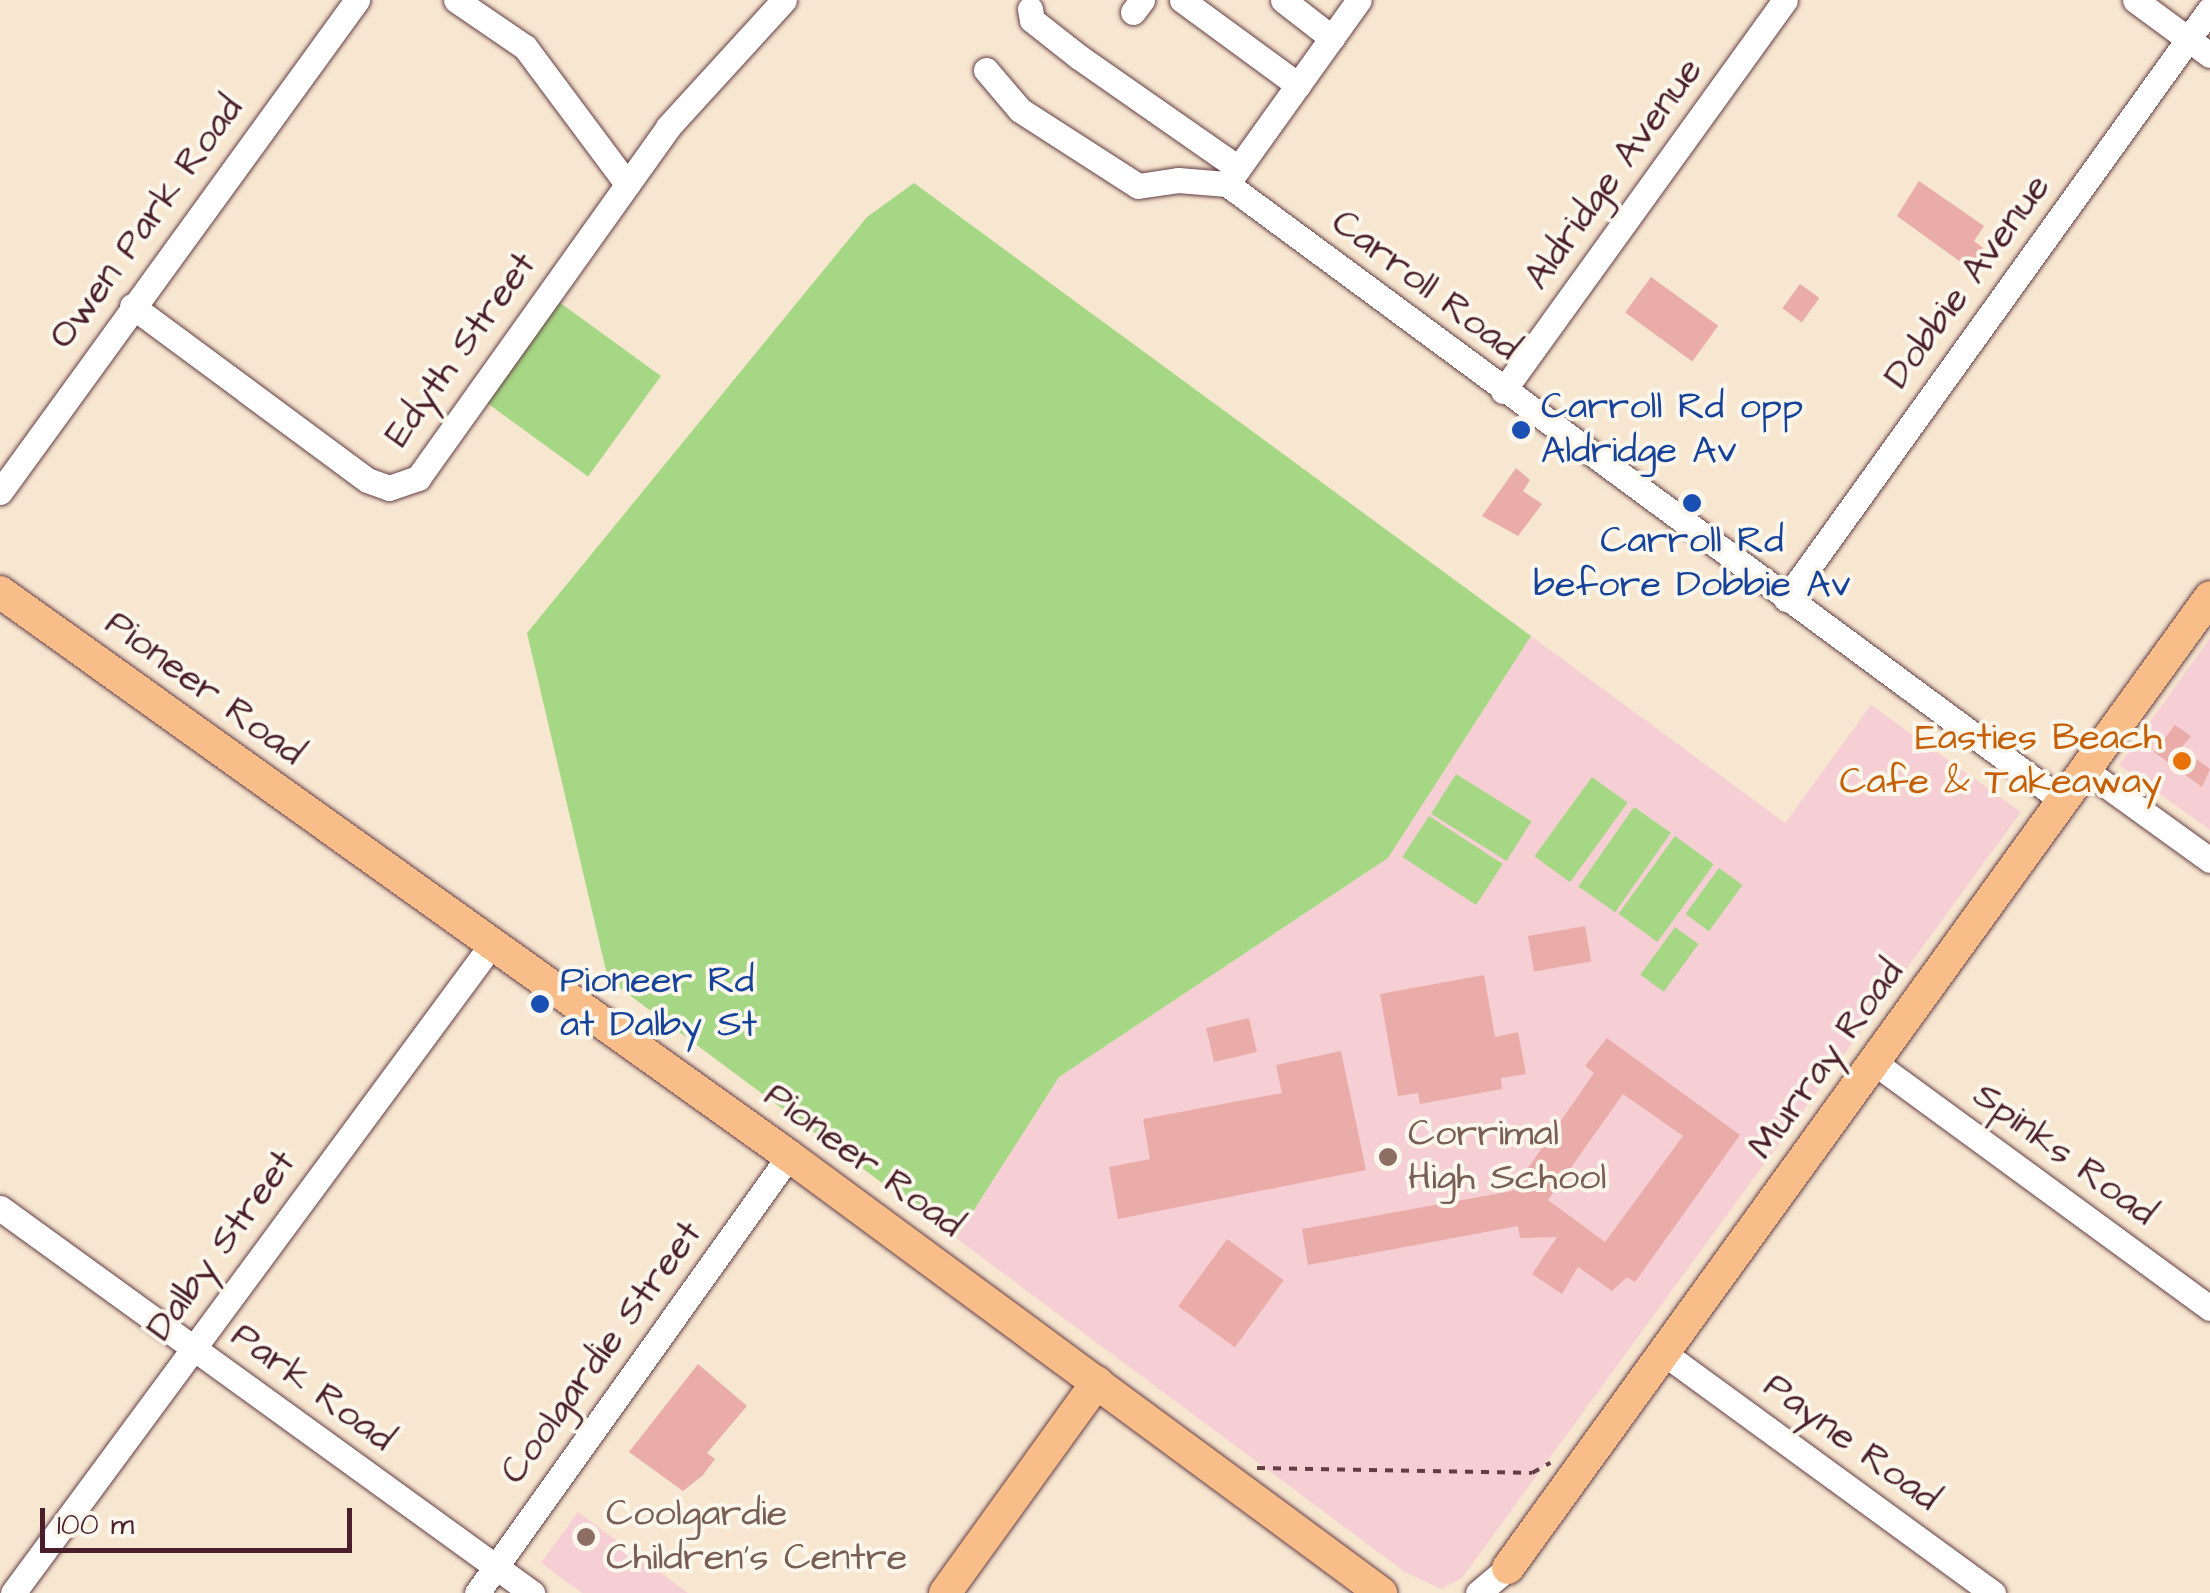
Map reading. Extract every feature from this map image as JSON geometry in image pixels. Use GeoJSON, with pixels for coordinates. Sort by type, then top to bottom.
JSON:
{"type":"FeatureCollection","features":[{"type":"Feature","properties":{"kind":"main road","name":"Pioneer Road"},"geometry":{"type":"LineString","coordinates":[[0,592],[789,1156],[1381,1593]]}},
{"type":"Feature","properties":{"kind":"main road","name":"Murray Road"},"geometry":{"type":"LineString","coordinates":[[1504,1580],[2210,597]]}},
{"type":"Feature","properties":{"kind":"main road"},"geometry":{"type":"LineString","coordinates":[[945,1593],[1097,1382]]}},
{"type":"Feature","properties":{"kind":"street","name":"Owen Park Road"},"geometry":{"type":"LineString","coordinates":[[0,492],[356,0]]}},
{"type":"Feature","properties":{"kind":"street"},"geometry":{"type":"LineString","coordinates":[[456,0],[524,47],[627,184]]}},
{"type":"Feature","properties":{"kind":"street","name":"Edyth Street"},"geometry":{"type":"LineString","coordinates":[[132,306],[368,480],[389,488],[418,478],[668,126],[757,37],[784,0]]}},
{"type":"Feature","properties":{"kind":"street"},"geometry":{"type":"LineString","coordinates":[[1182,0],[1298,84]]}},
{"type":"Feature","properties":{"kind":"street"},"geometry":{"type":"LineString","coordinates":[[1282,0],[1332,38]]}},
{"type":"Feature","properties":{"kind":"street","name":"Aldridge Avenue"},"geometry":{"type":"LineString","coordinates":[[1503,391],[1785,0]]}},
{"type":"Feature","properties":{"kind":"street"},"geometry":{"type":"LineString","coordinates":[[2135,0],[2210,55]]}},
{"type":"Feature","properties":{"kind":"street"},"geometry":{"type":"LineString","coordinates":[[986,70],[1020,110],[1138,186],[1232,176],[1332,38],[1346,4]]}},
{"type":"Feature","properties":{"kind":"street","name":"Carroll Road"},"geometry":{"type":"LineString","coordinates":[[1030,8],[1036,23],[1503,391],[2063,801]]}},
{"type":"Feature","properties":{"kind":"street","name":"Dobbie Avenue"},"geometry":{"type":"LineString","coordinates":[[1786,599],[2210,10]]}},
{"type":"Feature","properties":{"kind":"street"},"geometry":{"type":"LineString","coordinates":[[2085,770],[2210,860]]}},
{"type":"Feature","properties":{"kind":"street","name":"Dalby Street"},"geometry":{"type":"LineString","coordinates":[[13,1593],[492,944]]}},
{"type":"Feature","properties":{"kind":"street","name":"Spinks Road"},"geometry":{"type":"LineString","coordinates":[[1874,1062],[2210,1308]]}},
{"type":"Feature","properties":{"kind":"street","name":"Coolgardie Street"},"geometry":{"type":"LineString","coordinates":[[476,1593],[789,1156]]}},
{"type":"Feature","properties":{"kind":"street","name":"Park Road"},"geometry":{"type":"LineString","coordinates":[[0,1208],[532,1593]]}},
{"type":"Feature","properties":{"kind":"street","name":"Payne Road"},"geometry":{"type":"LineString","coordinates":[[1664,1354],[1993,1593]]}},
{"type":"Feature","properties":{"kind":"street","name":"Murray Road"},"geometry":{"type":"LineString","coordinates":[[1478,1593],[1504,1580]]}},
{"type":"Feature","properties":{"kind":"path"},"geometry":{"type":"LineString","coordinates":[[1213,1468],[1532,1472],[1566,1454]]}},
{"type":"Feature","properties":{"kind":"shaded area","name":"Corrimal High School"},"geometry":{"type":"Polygon","coordinates":[[[1531,636],[1785,823],[1871,705],[2021,812],[1462,1578],[1441,1589],[1405,1572],[956,1238],[1059,1077],[1388,858],[1531,636]]]}},
{"type":"Feature","properties":{"kind":"shaded area"},"geometry":{"type":"Polygon","coordinates":[[[2210,638],[2210,830],[2119,765],[2210,638]]]}},
{"type":"Feature","properties":{"kind":"shaded area","name":"Coolgardie Children's Centre"},"geometry":{"type":"Polygon","coordinates":[[[578,1512],[688,1593],[582,1593],[541,1563],[578,1512]]]}},
{"type":"Feature","properties":{"kind":"green space"},"geometry":{"type":"Polygon","coordinates":[[[914,183],[1531,636],[1388,858],[1059,1077],[956,1238],[608,979],[527,633],[867,217],[914,183]]]}},
{"type":"Feature","properties":{"kind":"green space"},"geometry":{"type":"Polygon","coordinates":[[[559,302],[661,376],[588,476],[486,402],[559,302]]]}},
{"type":"Feature","properties":{"kind":"green space"},"geometry":{"type":"Polygon","coordinates":[[[1456,774],[1531,821],[1507,861],[1431,814],[1456,774]]]}},
{"type":"Feature","properties":{"kind":"green space"},"geometry":{"type":"Polygon","coordinates":[[[1592,777],[1628,803],[1570,882],[1534,856],[1592,777]]]}},
{"type":"Feature","properties":{"kind":"green space"},"geometry":{"type":"Polygon","coordinates":[[[1634,807],[1671,833],[1615,912],[1578,886],[1634,807]]]}},
{"type":"Feature","properties":{"kind":"green space"},"geometry":{"type":"Polygon","coordinates":[[[1429,816],[1503,864],[1476,905],[1402,857],[1429,816]]]}},
{"type":"Feature","properties":{"kind":"green space"},"geometry":{"type":"Polygon","coordinates":[[[1675,836],[1714,864],[1657,942],[1619,914],[1675,836]]]}},
{"type":"Feature","properties":{"kind":"green space"},"geometry":{"type":"Polygon","coordinates":[[[1719,868],[1742,885],[1709,931],[1685,914],[1719,868]]]}},
{"type":"Feature","properties":{"kind":"green space"},"geometry":{"type":"Polygon","coordinates":[[[1675,927],[1698,944],[1664,992],[1640,975],[1675,927]]]}},
{"type":"Feature","properties":{"kind":"building"},"geometry":{"type":"Polygon","coordinates":[[[1919,181],[1984,226],[1974,241],[1983,248],[1969,268],[1897,216],[1919,181]]]}},
{"type":"Feature","properties":{"kind":"building"},"geometry":{"type":"Polygon","coordinates":[[[1651,277],[1718,326],[1692,361],[1625,313],[1651,277]]]}},
{"type":"Feature","properties":{"kind":"building"},"geometry":{"type":"Polygon","coordinates":[[[1800,284],[1819,298],[1802,322],[1782,308],[1800,284]]]}},
{"type":"Feature","properties":{"kind":"building"},"geometry":{"type":"Polygon","coordinates":[[[1516,468],[1530,480],[1523,491],[1542,504],[1518,536],[1482,516],[1516,468]]]}},
{"type":"Feature","properties":{"kind":"building","name":"Easties Beach Cafe & Takeaway"},"geometry":{"type":"Polygon","coordinates":[[[2175,725],[2191,736],[2181,748],[2210,769],[2202,787],[2154,752],[2175,725]]]}},
{"type":"Feature","properties":{"kind":"building"},"geometry":{"type":"Polygon","coordinates":[[[1585,926],[1591,961],[1534,972],[1528,936],[1585,926]]]}},
{"type":"Feature","properties":{"kind":"building"},"geometry":{"type":"Polygon","coordinates":[[[1484,975],[1495,1037],[1518,1032],[1526,1074],[1501,1078],[1502,1089],[1420,1104],[1418,1093],[1398,1096],[1380,994],[1484,975]]]}},
{"type":"Feature","properties":{"kind":"building"},"geometry":{"type":"Polygon","coordinates":[[[1249,1018],[1257,1052],[1214,1062],[1206,1028],[1249,1018]]]}},
{"type":"Feature","properties":{"kind":"building"},"geometry":{"type":"Polygon","coordinates":[[[1607,1038],[1740,1135],[1635,1282],[1627,1277],[1612,1291],[1578,1267],[1562,1294],[1532,1274],[1557,1237],[1520,1238],[1518,1226],[1308,1265],[1302,1229],[1512,1191],[1594,1073],[1585,1066],[1607,1038]],[[1623,1094],[1548,1200],[1605,1242],[1683,1136],[1623,1094]]]}},
{"type":"Feature","properties":{"kind":"building"},"geometry":{"type":"Polygon","coordinates":[[[1341,1051],[1366,1170],[1118,1219],[1109,1167],[1150,1159],[1143,1119],[1282,1093],[1276,1065],[1341,1051]]]}},
{"type":"Feature","properties":{"kind":"building"},"geometry":{"type":"Polygon","coordinates":[[[1227,1239],[1284,1280],[1235,1347],[1178,1306],[1227,1239]]]}},
{"type":"Feature","properties":{"kind":"building"},"geometry":{"type":"Polygon","coordinates":[[[698,1364],[747,1406],[707,1453],[715,1459],[703,1475],[683,1491],[629,1452],[698,1364]]]}},
{"type":"Feature","properties":{"kind":"place","name":"Carroll Rd opp Aldridge Av"},"geometry":{"type":"Point","coordinates":[1521,430]}},
{"type":"Feature","properties":{"kind":"place","name":"Carroll Rd before Dobbie Av"},"geometry":{"type":"Point","coordinates":[1692,503]}},
{"type":"Feature","properties":{"kind":"place","name":"Easties Beach Cafe & Takeaway"},"geometry":{"type":"Point","coordinates":[2182,761]}},
{"type":"Feature","properties":{"kind":"place","name":"Pioneer Rd at Dalby St"},"geometry":{"type":"Point","coordinates":[540,1004]}},
{"type":"Feature","properties":{"kind":"place","name":"Corrimal High School"},"geometry":{"type":"Point","coordinates":[1388,1157]}},
{"type":"Feature","properties":{"kind":"place","name":"Coolgardie Children's Centre"},"geometry":{"type":"Point","coordinates":[586,1537]}}]}
